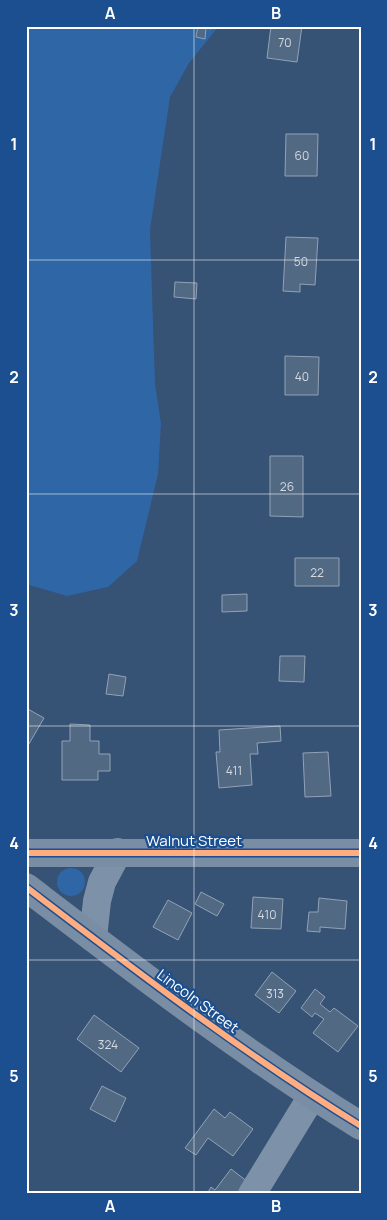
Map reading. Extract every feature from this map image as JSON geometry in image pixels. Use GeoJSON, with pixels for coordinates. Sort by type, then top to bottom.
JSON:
{"type":"FeatureCollection","features":[{"type":"Feature","properties":{"kind":"street","name":"Walnut Street"},"geometry":{"type":"LineString","coordinates":[[26,854],[118,852],[361,853]]}},
{"type":"Feature","properties":{"kind":"street"},"geometry":{"type":"LineString","coordinates":[[93,938],[97,901],[102,882],[118,852]]}},
{"type":"Feature","properties":{"kind":"street","name":"Lincoln Street"},"geometry":{"type":"LineString","coordinates":[[26,887],[187,1010],[312,1096],[361,1126]]}},
{"type":"Feature","properties":{"kind":"street"},"geometry":{"type":"LineString","coordinates":[[252,1194],[312,1096]]}},
{"type":"Feature","properties":{"kind":"shaded area"},"geometry":{"type":"Polygon","coordinates":[[[26,26],[219,26],[189,63],[170,97],[150,230],[155,384],[161,423],[158,474],[137,561],[108,587],[67,596],[26,584],[26,26]]]}},
{"type":"Feature","properties":{"kind":"shaded area"},"geometry":{"type":"Polygon","coordinates":[[[71,868],[81,872],[85,882],[81,892],[71,896],[61,892],[57,882],[61,872],[71,868]]]}},
{"type":"Feature","properties":{"kind":"building"},"geometry":{"type":"Polygon","coordinates":[[[198,26],[211,26],[211,29],[206,28],[205,39],[196,37],[198,26]]]}},
{"type":"Feature","properties":{"kind":"building"},"geometry":{"type":"Polygon","coordinates":[[[271,26],[302,26],[297,62],[267,58],[271,26]]]}},
{"type":"Feature","properties":{"kind":"building"},"geometry":{"type":"Polygon","coordinates":[[[286,134],[318,134],[317,176],[285,176],[286,134]]]}},
{"type":"Feature","properties":{"kind":"building"},"geometry":{"type":"Polygon","coordinates":[[[286,237],[318,238],[315,285],[300,284],[300,292],[283,291],[286,237]]]}},
{"type":"Feature","properties":{"kind":"building"},"geometry":{"type":"Polygon","coordinates":[[[175,282],[197,283],[196,299],[174,297],[175,282]]]}},
{"type":"Feature","properties":{"kind":"building"},"geometry":{"type":"Polygon","coordinates":[[[285,356],[319,357],[318,395],[285,395],[285,356]]]}},
{"type":"Feature","properties":{"kind":"building"},"geometry":{"type":"Polygon","coordinates":[[[270,456],[303,456],[303,517],[270,516],[270,456]]]}},
{"type":"Feature","properties":{"kind":"building"},"geometry":{"type":"Polygon","coordinates":[[[295,558],[339,558],[339,586],[295,586],[295,558]]]}},
{"type":"Feature","properties":{"kind":"building"},"geometry":{"type":"Polygon","coordinates":[[[247,594],[247,611],[222,612],[222,595],[247,594]]]}},
{"type":"Feature","properties":{"kind":"building"},"geometry":{"type":"Polygon","coordinates":[[[280,656],[305,656],[304,682],[279,681],[280,656]]]}},
{"type":"Feature","properties":{"kind":"building"},"geometry":{"type":"Polygon","coordinates":[[[109,674],[126,677],[123,696],[106,694],[109,674]]]}},
{"type":"Feature","properties":{"kind":"building"},"geometry":{"type":"Polygon","coordinates":[[[26,708],[44,718],[26,749],[26,708]]]}},
{"type":"Feature","properties":{"kind":"building"},"geometry":{"type":"Polygon","coordinates":[[[70,724],[90,725],[90,741],[99,741],[99,754],[110,754],[110,771],[98,771],[98,780],[62,780],[62,741],[70,741],[70,724]]]}},
{"type":"Feature","properties":{"kind":"building"},"geometry":{"type":"Polygon","coordinates":[[[280,726],[281,741],[257,743],[258,754],[250,754],[252,785],[219,788],[216,752],[220,752],[219,730],[280,726]]]}},
{"type":"Feature","properties":{"kind":"building"},"geometry":{"type":"Polygon","coordinates":[[[328,752],[331,796],[305,797],[303,753],[328,752]]]}},
{"type":"Feature","properties":{"kind":"building"},"geometry":{"type":"Polygon","coordinates":[[[201,892],[224,904],[217,916],[195,904],[201,892]]]}},
{"type":"Feature","properties":{"kind":"building"},"geometry":{"type":"Polygon","coordinates":[[[253,897],[283,899],[281,929],[251,928],[253,897]]]}},
{"type":"Feature","properties":{"kind":"building"},"geometry":{"type":"Polygon","coordinates":[[[319,898],[347,901],[345,929],[320,927],[320,932],[307,931],[309,912],[318,912],[319,898]]]}},
{"type":"Feature","properties":{"kind":"building"},"geometry":{"type":"Polygon","coordinates":[[[168,900],[192,913],[178,940],[153,927],[168,900]]]}},
{"type":"Feature","properties":{"kind":"building"},"geometry":{"type":"Polygon","coordinates":[[[272,972],[296,991],[279,1013],[255,995],[272,972]]]}},
{"type":"Feature","properties":{"kind":"building"},"geometry":{"type":"Polygon","coordinates":[[[315,989],[325,997],[320,1004],[330,1012],[334,1008],[358,1026],[338,1052],[313,1033],[324,1019],[315,1013],[312,1017],[301,1008],[315,989]]]}},
{"type":"Feature","properties":{"kind":"building"},"geometry":{"type":"Polygon","coordinates":[[[94,1015],[139,1048],[121,1072],[77,1039],[94,1015]]]}},
{"type":"Feature","properties":{"kind":"building"},"geometry":{"type":"Polygon","coordinates":[[[102,1086],[126,1098],[115,1122],[90,1109],[102,1086]]]}},
{"type":"Feature","properties":{"kind":"building"},"geometry":{"type":"Polygon","coordinates":[[[214,1109],[225,1118],[230,1112],[253,1129],[233,1156],[208,1138],[196,1155],[185,1148],[214,1109]]]}},
{"type":"Feature","properties":{"kind":"building"},"geometry":{"type":"Polygon","coordinates":[[[231,1169],[248,1182],[240,1194],[207,1194],[211,1187],[215,1190],[231,1169]]]}},
{"type":"Feature","properties":{"kind":"cycle path"},"geometry":{"type":"LineString","coordinates":[[26,853],[361,853]]}},
{"type":"Feature","properties":{"kind":"cycle path"},"geometry":{"type":"LineString","coordinates":[[26,887],[232,1041],[361,1126]]}}]}
